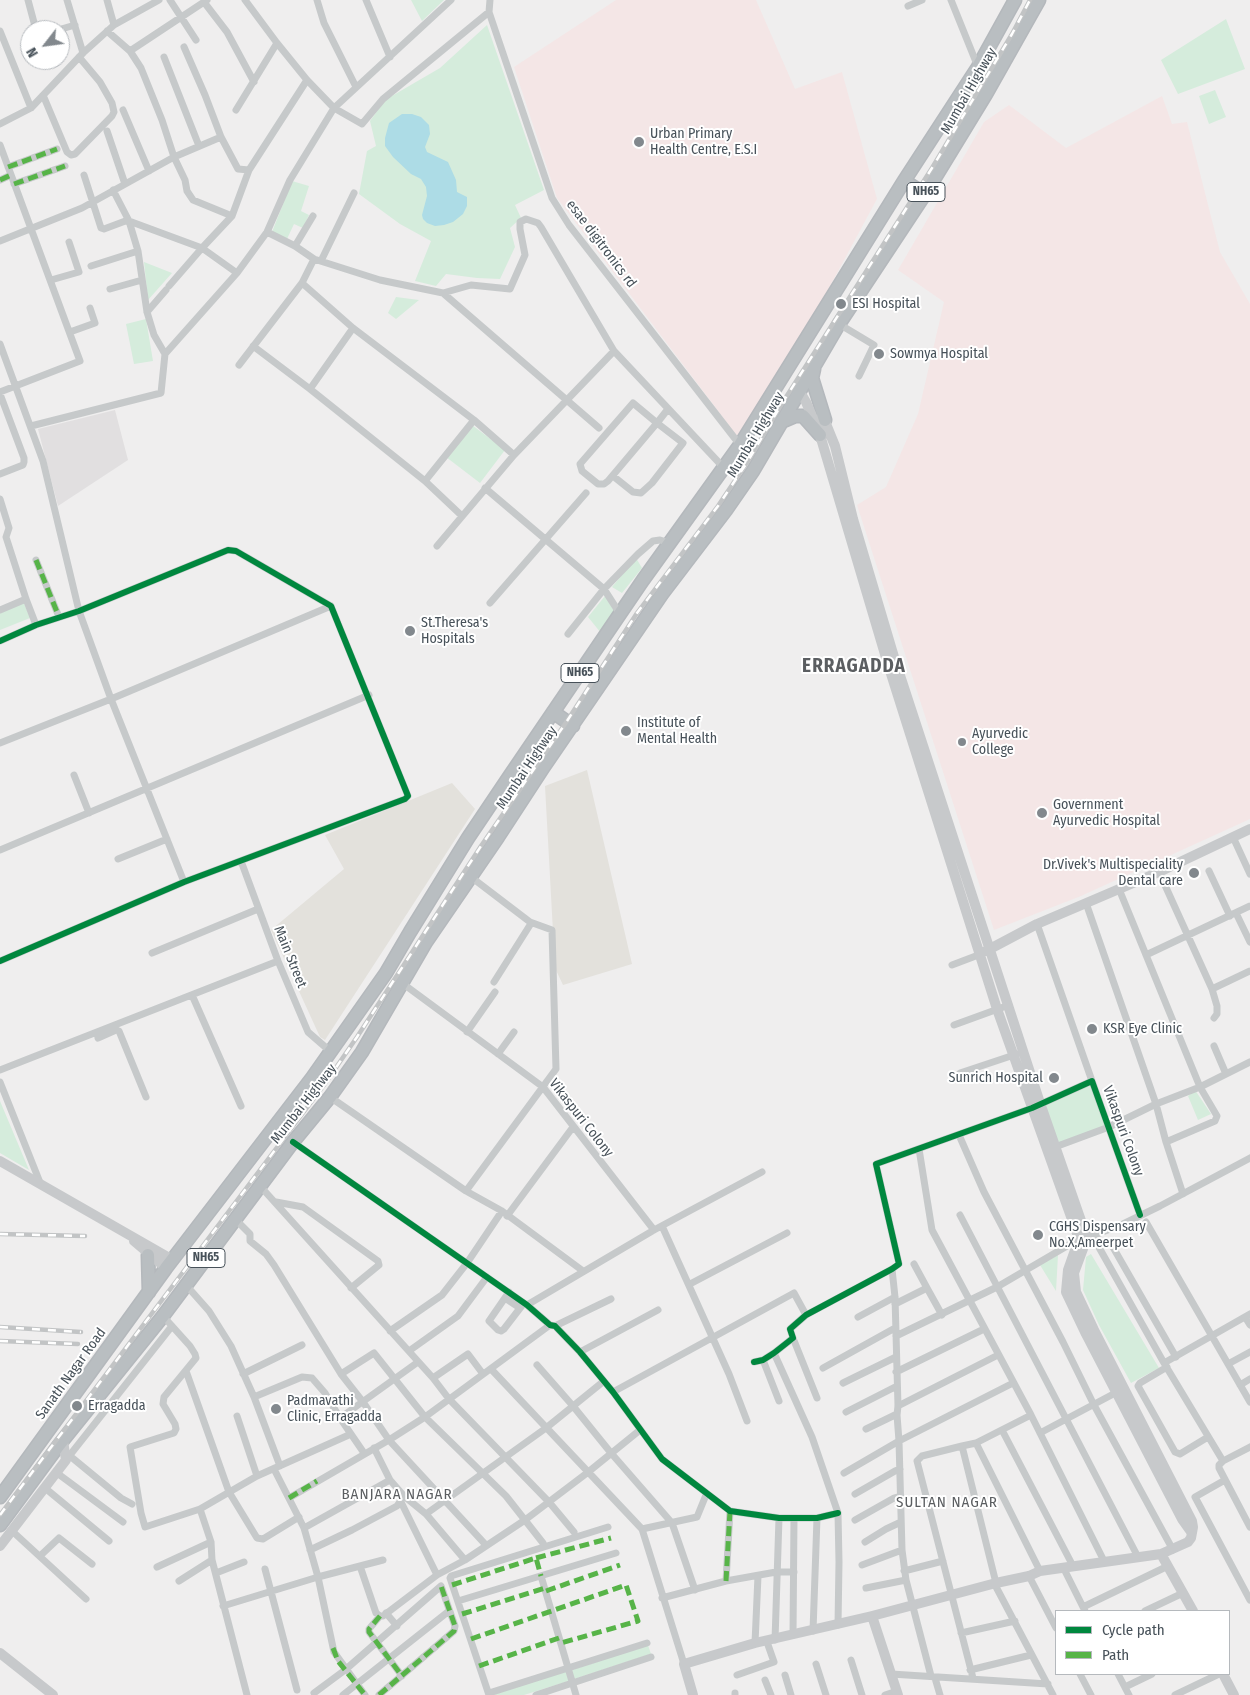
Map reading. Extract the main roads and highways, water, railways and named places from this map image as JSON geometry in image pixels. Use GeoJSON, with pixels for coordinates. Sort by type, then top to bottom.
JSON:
{"type":"FeatureCollection","features":[{"type":"Feature","properties":{"kind":"highway","name":"Mumbai Highway"},"geometry":{"type":"LineString","coordinates":[[170,1264],[331,1052],[386,973],[468,838],[620,614],[740,445],[904,181],[978,67],[1015,0]]}},
{"type":"Feature","properties":{"kind":"highway","name":"Mumbai Highway"},"geometry":{"type":"LineString","coordinates":[[5,1528],[28,1488],[63,1441],[163,1316],[293,1142],[330,1097],[362,1052],[426,942],[542,768],[573,726],[662,594],[753,471],[839,324],[925,194],[1039,0]]}},
{"type":"Feature","properties":{"kind":"highway"},"geometry":{"type":"LineString","coordinates":[[904,181],[925,194]]}},
{"type":"Feature","properties":{"kind":"highway"},"geometry":{"type":"LineString","coordinates":[[814,366],[812,378],[825,420]]}},
{"type":"Feature","properties":{"kind":"highway"},"geometry":{"type":"LineString","coordinates":[[781,422],[796,416],[803,416],[820,435]]}},
{"type":"Feature","properties":{"kind":"highway"},"geometry":{"type":"LineString","coordinates":[[553,712],[573,726]]}},
{"type":"Feature","properties":{"kind":"highway"},"geometry":{"type":"LineString","coordinates":[[410,932],[426,942]]}},
{"type":"Feature","properties":{"kind":"highway"},"geometry":{"type":"LineString","coordinates":[[148,1255],[149,1292]]}},
{"type":"Feature","properties":{"kind":"highway","name":"Sanath Nagar Road"},"geometry":{"type":"LineString","coordinates":[[0,1497],[170,1264]]}},
{"type":"Feature","properties":{"kind":"highway"},"geometry":{"type":"LineString","coordinates":[[14,1478],[28,1488]]}},
{"type":"Feature","properties":{"kind":"main road"},"geometry":{"type":"LineString","coordinates":[[807,380],[835,446],[853,519],[894,657],[990,948],[1008,1005],[1019,1053],[1036,1106],[1086,1237]]}},
{"type":"Feature","properties":{"kind":"main road"},"geometry":{"type":"LineString","coordinates":[[800,392],[820,435],[887,660],[997,1009],[1019,1053]]}},
{"type":"Feature","properties":{"kind":"main road"},"geometry":{"type":"LineString","coordinates":[[981,954],[1037,924],[1160,872],[1250,829]]}},
{"type":"Feature","properties":{"kind":"main road"},"geometry":{"type":"LineString","coordinates":[[694,1695],[684,1664],[755,1643],[838,1625],[995,1583],[1029,1576],[1040,1571],[1161,1554],[1188,1542],[1191,1538],[1192,1533],[1182,1519],[1120,1390],[1073,1309],[1066,1292],[1068,1270],[1086,1237],[1055,1147],[1036,1106]]}},
{"type":"Feature","properties":{"kind":"main road"},"geometry":{"type":"LineString","coordinates":[[0,1161],[127,1235],[139,1239],[170,1264]]}},
{"type":"Feature","properties":{"kind":"main road"},"geometry":{"type":"LineString","coordinates":[[127,1235],[148,1255],[170,1264]]}},
{"type":"Feature","properties":{"kind":"main road"},"geometry":{"type":"LineString","coordinates":[[0,1546],[5,1528],[45,1488],[68,1458],[63,1441]]}},
{"type":"Feature","properties":{"kind":"main road"},"geometry":{"type":"LineString","coordinates":[[1161,1554],[1192,1610]]}},
{"type":"Feature","properties":{"kind":"main road"},"geometry":{"type":"LineString","coordinates":[[872,1616],[897,1693]]}},
{"type":"Feature","properties":{"kind":"main road"},"geometry":{"type":"LineString","coordinates":[[0,1653],[54,1695]]}},
{"type":"Feature","properties":{"kind":"main road"},"geometry":{"type":"LineString","coordinates":[[0,1661],[45,1695]]}},
{"type":"Feature","properties":{"kind":"main road"},"geometry":{"type":"LineString","coordinates":[[1224,1675],[1234,1695]]}},
{"type":"Feature","properties":{"kind":"water"},"geometry":{"type":"Polygon","coordinates":[[[402,114],[412,114],[421,117],[429,125],[430,134],[425,147],[427,152],[448,162],[456,180],[457,192],[467,197],[467,206],[463,214],[453,222],[435,226],[423,219],[422,215],[427,196],[426,187],[421,179],[411,174],[393,157],[385,146],[389,123],[402,114]]]}},
{"type":"Feature","properties":{"kind":"railway"},"geometry":{"type":"LineString","coordinates":[[0,1515],[324,1085],[357,1037],[481,846],[567,721],[637,613],[718,506],[748,461],[781,405],[932,168],[1012,34],[1030,0]]}},
{"type":"Feature","properties":{"kind":"railway"},"geometry":{"type":"LineString","coordinates":[[0,1234],[85,1236]]}},
{"type":"Feature","properties":{"kind":"railway"},"geometry":{"type":"LineString","coordinates":[[0,1327],[81,1332]]}},
{"type":"Feature","properties":{"kind":"railway"},"geometry":{"type":"LineString","coordinates":[[0,1341],[78,1344]]}},
{"type":"Feature","properties":{"kind":"place","name":"Urban Primary Health Centre, E.S.I"},"geometry":{"type":"Point","coordinates":[639,142]}},
{"type":"Feature","properties":{"kind":"place","name":"ESI Hospital"},"geometry":{"type":"Point","coordinates":[841,304]}},
{"type":"Feature","properties":{"kind":"place","name":"Sowmya Hospital"},"geometry":{"type":"Point","coordinates":[879,354]}},
{"type":"Feature","properties":{"kind":"place","name":"St.Theresa's Hospitals"},"geometry":{"type":"Point","coordinates":[410,631]}},
{"type":"Feature","properties":{"kind":"place","name":"Institute of Mental Health"},"geometry":{"type":"Point","coordinates":[626,731]}},
{"type":"Feature","properties":{"kind":"place","name":"Ayurvedic College"},"geometry":{"type":"Point","coordinates":[962,742]}},
{"type":"Feature","properties":{"kind":"place","name":"Government Ayurvedic Hospital"},"geometry":{"type":"Point","coordinates":[1042,813]}},
{"type":"Feature","properties":{"kind":"place","name":"Dr.Vivek's Multispeciality Dental care"},"geometry":{"type":"Point","coordinates":[1194,873]}},
{"type":"Feature","properties":{"kind":"place","name":"KSR Eye Clinic"},"geometry":{"type":"Point","coordinates":[1092,1029]}},
{"type":"Feature","properties":{"kind":"place","name":"Sunrich Hospital"},"geometry":{"type":"Point","coordinates":[1054,1078]}},
{"type":"Feature","properties":{"kind":"place","name":"CGHS Dispensary No.X,Ameerpet"},"geometry":{"type":"Point","coordinates":[1038,1235]}},
{"type":"Feature","properties":{"kind":"place","name":"Erragadda"},"geometry":{"type":"Point","coordinates":[77,1406]}},
{"type":"Feature","properties":{"kind":"place","name":"Padmavathi Clinic, Erragadda"},"geometry":{"type":"Point","coordinates":[276,1409]}},
{"type":"Feature","properties":{"kind":"district","name":"ERRAGADDA"},"geometry":{"type":"Point","coordinates":[854,667]}},
{"type":"Feature","properties":{"kind":"district","name":"BANJARA NAGAR"},"geometry":{"type":"Point","coordinates":[397,1495]}},
{"type":"Feature","properties":{"kind":"district","name":"SULTAN NAGAR"},"geometry":{"type":"Point","coordinates":[947,1503]}}]}
